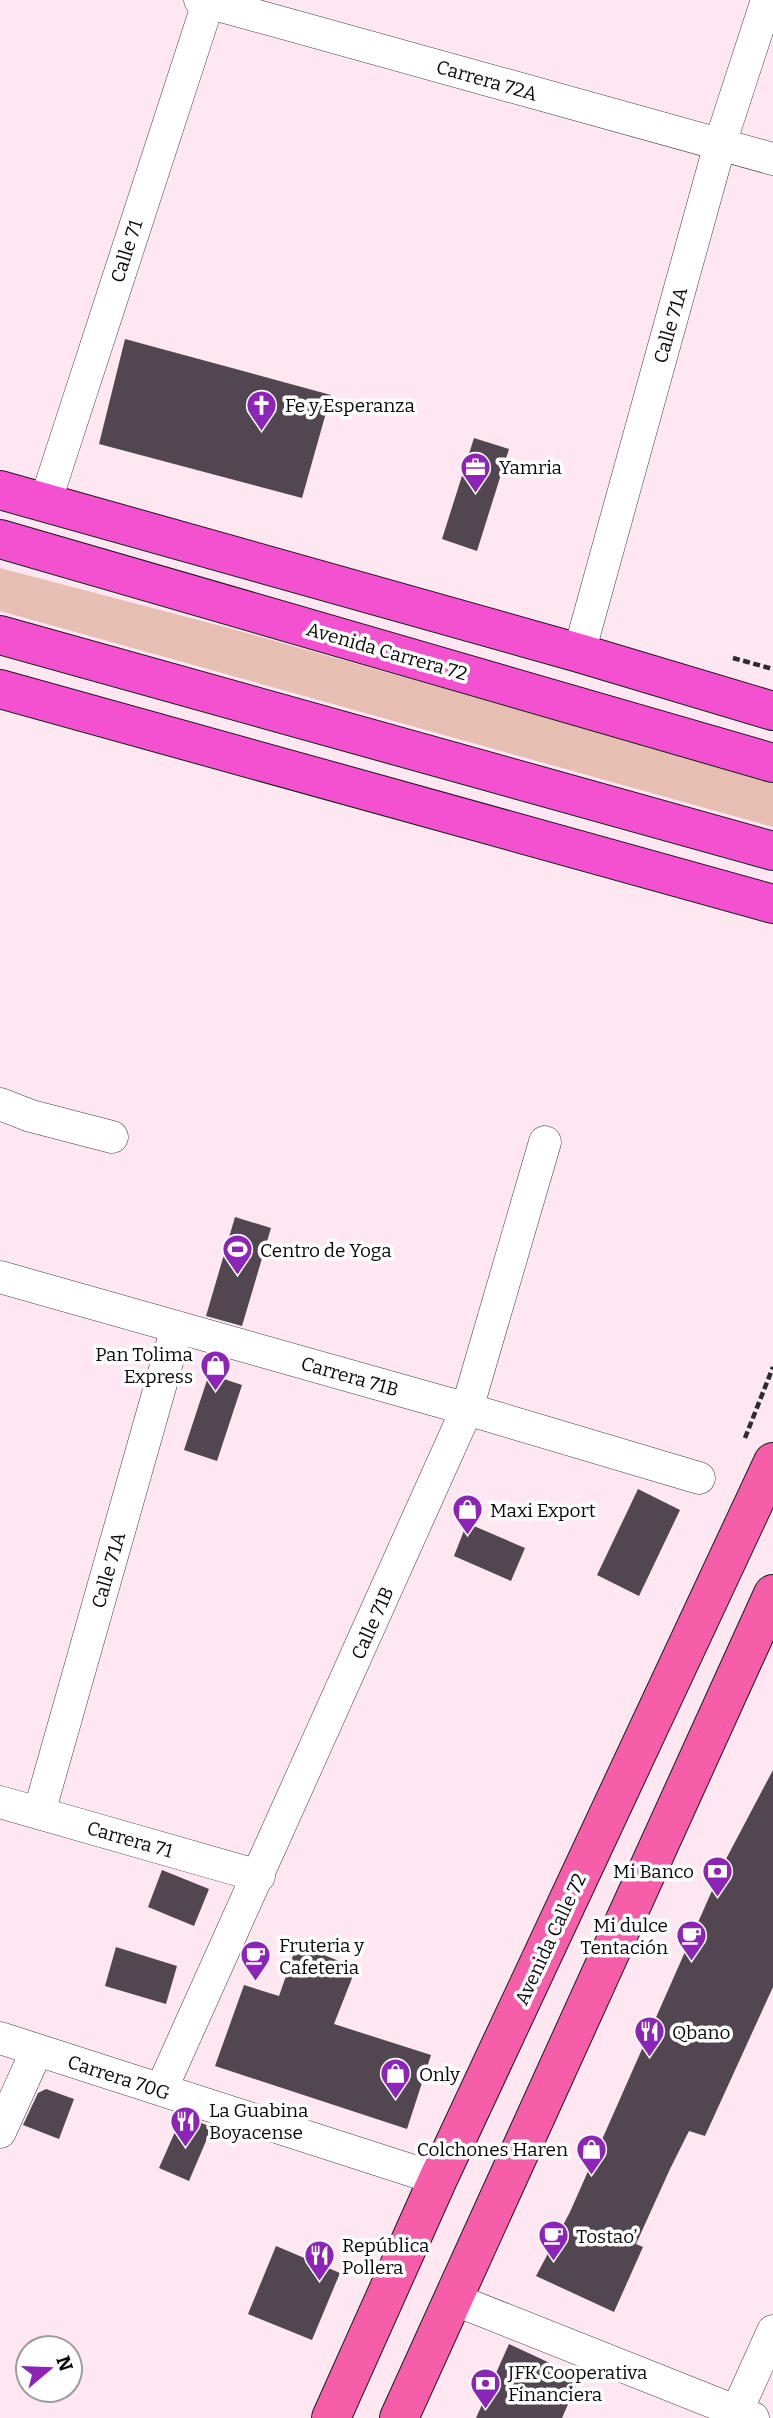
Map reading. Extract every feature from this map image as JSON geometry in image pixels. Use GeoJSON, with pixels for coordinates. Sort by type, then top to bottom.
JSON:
{"type":"FeatureCollection","features":[{"type":"Feature","properties":{"kind":"highway"},"geometry":{"type":"LineString","coordinates":[[0,490],[579,653],[773,711]]}},
{"type":"Feature","properties":{"kind":"highway","name":"Avenida Carrera 72"},"geometry":{"type":"LineString","coordinates":[[0,539],[773,763]]}},
{"type":"Feature","properties":{"kind":"highway"},"geometry":{"type":"LineString","coordinates":[[141,579],[264,564]]}},
{"type":"Feature","properties":{"kind":"highway"},"geometry":{"type":"LineString","coordinates":[[367,593],[438,666]]}},
{"type":"Feature","properties":{"kind":"highway"},"geometry":{"type":"LineString","coordinates":[[0,635],[773,851]]}},
{"type":"Feature","properties":{"kind":"highway"},"geometry":{"type":"LineString","coordinates":[[0,642],[110,719]]}},
{"type":"Feature","properties":{"kind":"highway"},"geometry":{"type":"LineString","coordinates":[[0,689],[773,904]]}},
{"type":"Feature","properties":{"kind":"highway"},"geometry":{"type":"LineString","coordinates":[[523,835],[659,819]]}},
{"type":"Feature","properties":{"kind":"main road","name":"Avenida Calle 72"},"geometry":{"type":"LineString","coordinates":[[331,2418],[757,1456]]}},
{"type":"Feature","properties":{"kind":"main road"},"geometry":{"type":"LineString","coordinates":[[399,2418],[773,1594]]}},
{"type":"Feature","properties":{"kind":"street","name":"Calle 71A"},"geometry":{"type":"LineString","coordinates":[[579,653],[720,144],[767,0]]}},
{"type":"Feature","properties":{"kind":"street","name":"Carrera 72A"},"geometry":{"type":"LineString","coordinates":[[206,1],[773,159]]}},
{"type":"Feature","properties":{"kind":"street","name":"Calle 71"},"geometry":{"type":"LineString","coordinates":[[45,503],[51,477],[206,1]]}},
{"type":"Feature","properties":{"kind":"street"},"geometry":{"type":"LineString","coordinates":[[0,1104],[112,1138]]}},
{"type":"Feature","properties":{"kind":"street","name":"Calle 71B"},"geometry":{"type":"LineString","coordinates":[[161,2090],[260,1876],[467,1409],[545,1142]]}},
{"type":"Feature","properties":{"kind":"street","name":"Carrera 71B"},"geometry":{"type":"LineString","coordinates":[[0,1277],[467,1409],[699,1478]]}},
{"type":"Feature","properties":{"kind":"street","name":"Calle 71A"},"geometry":{"type":"LineString","coordinates":[[39,1813],[177,1327]]}},
{"type":"Feature","properties":{"kind":"street","name":"Carrera 71"},"geometry":{"type":"LineString","coordinates":[[0,1802],[260,1876]]}},
{"type":"Feature","properties":{"kind":"street","name":"Carrera 70G"},"geometry":{"type":"LineString","coordinates":[[0,2038],[438,2179]]}},
{"type":"Feature","properties":{"kind":"street"},"geometry":{"type":"LineString","coordinates":[[0,2132],[37,2050]]}},
{"type":"Feature","properties":{"kind":"street"},"geometry":{"type":"LineString","coordinates":[[453,2299],[744,2416],[773,2331]]}},
{"type":"Feature","properties":{"kind":"path"},"geometry":{"type":"LineString","coordinates":[[757,1456],[773,1367]]}},
{"type":"Feature","properties":{"kind":"shaded area"},"geometry":{"type":"Polygon","coordinates":[[[0,568],[229,628],[773,781],[773,827],[0,611],[0,568]]]}},
{"type":"Feature","properties":{"kind":"building"},"geometry":{"type":"Polygon","coordinates":[[[125,339],[331,395],[302,498],[99,444],[125,339]]]}},
{"type":"Feature","properties":{"kind":"building","name":"Yamria"},"geometry":{"type":"Polygon","coordinates":[[[474,438],[509,449],[477,551],[442,539],[474,438]]]}},
{"type":"Feature","properties":{"kind":"building","name":"Centro de Yoga"},"geometry":{"type":"Polygon","coordinates":[[[235,1217],[271,1228],[242,1326],[206,1316],[235,1217]]]}},
{"type":"Feature","properties":{"kind":"building"},"geometry":{"type":"Polygon","coordinates":[[[209,1374],[242,1385],[217,1461],[184,1450],[209,1374]]]}},
{"type":"Feature","properties":{"kind":"building"},"geometry":{"type":"Polygon","coordinates":[[[638,1489],[680,1510],[639,1596],[597,1575],[638,1489]]]}},
{"type":"Feature","properties":{"kind":"building"},"geometry":{"type":"Polygon","coordinates":[[[467,1523],[525,1548],[511,1581],[454,1556],[467,1523]]]}},
{"type":"Feature","properties":{"kind":"building"},"geometry":{"type":"Polygon","coordinates":[[[773,1770],[773,1987],[705,2136],[689,2131],[670,2169],[636,2244],[643,2247],[614,2312],[536,2276],[570,2212],[726,1859],[773,1770]]]}},
{"type":"Feature","properties":{"kind":"building"},"geometry":{"type":"Polygon","coordinates":[[[162,1870],[209,1889],[194,1926],[148,1907],[162,1870]]]}},
{"type":"Feature","properties":{"kind":"building"},"geometry":{"type":"Polygon","coordinates":[[[297,1944],[356,1968],[334,2024],[431,2055],[407,2129],[215,2066],[244,1985],[279,1996],[297,1944]]]}},
{"type":"Feature","properties":{"kind":"building"},"geometry":{"type":"Polygon","coordinates":[[[116,1947],[177,1966],[166,2004],[105,1986],[116,1947]]]}},
{"type":"Feature","properties":{"kind":"building"},"geometry":{"type":"Polygon","coordinates":[[[46,2089],[74,2099],[59,2139],[23,2125],[38,2093],[46,2089]]]}},
{"type":"Feature","properties":{"kind":"building","name":"La Guabina Boyacense"},"geometry":{"type":"Polygon","coordinates":[[[182,2116],[212,2127],[189,2181],[159,2168],[182,2116]]]}},
{"type":"Feature","properties":{"kind":"building"},"geometry":{"type":"Polygon","coordinates":[[[276,2246],[340,2273],[312,2340],[248,2314],[276,2246]]]}},
{"type":"Feature","properties":{"kind":"building"},"geometry":{"type":"Polygon","coordinates":[[[509,2344],[580,2377],[562,2418],[476,2418],[509,2344]]]}},
{"type":"Feature","properties":{"kind":"place","name":"Fe y Esperanza"},"geometry":{"type":"Point","coordinates":[262,432]}},
{"type":"Feature","properties":{"kind":"place","name":"Yamria"},"geometry":{"type":"Point","coordinates":[476,494]}},
{"type":"Feature","properties":{"kind":"place","name":"Centro de Yoga"},"geometry":{"type":"Point","coordinates":[237,1277]}},
{"type":"Feature","properties":{"kind":"place","name":"Pan Tolima Express"},"geometry":{"type":"Point","coordinates":[216,1392]}},
{"type":"Feature","properties":{"kind":"place","name":"Maxi Export"},"geometry":{"type":"Point","coordinates":[467,1537]}},
{"type":"Feature","properties":{"kind":"place","name":"Mi Banco"},"geometry":{"type":"Point","coordinates":[717,1898]}},
{"type":"Feature","properties":{"kind":"place","name":"Mi dulce Tentación"},"geometry":{"type":"Point","coordinates":[691,1963]}},
{"type":"Feature","properties":{"kind":"place","name":"Fruteria y Cafeteria"},"geometry":{"type":"Point","coordinates":[256,1983]}},
{"type":"Feature","properties":{"kind":"place","name":"Qbano"},"geometry":{"type":"Point","coordinates":[649,2059]}},
{"type":"Feature","properties":{"kind":"place","name":"Only"},"geometry":{"type":"Point","coordinates":[396,2101]}},
{"type":"Feature","properties":{"kind":"place","name":"La Guabina Boyacense"},"geometry":{"type":"Point","coordinates":[186,2148]}},
{"type":"Feature","properties":{"kind":"place","name":"Colchones Haren"},"geometry":{"type":"Point","coordinates":[591,2176]}},
{"type":"Feature","properties":{"kind":"place","name":"Tostao’"},"geometry":{"type":"Point","coordinates":[553,2263]}},
{"type":"Feature","properties":{"kind":"place","name":"República Pollera"},"geometry":{"type":"Point","coordinates":[319,2283]}},
{"type":"Feature","properties":{"kind":"place","name":"JFK Cooperativa Financiera"},"geometry":{"type":"Point","coordinates":[485,2410]}}]}
